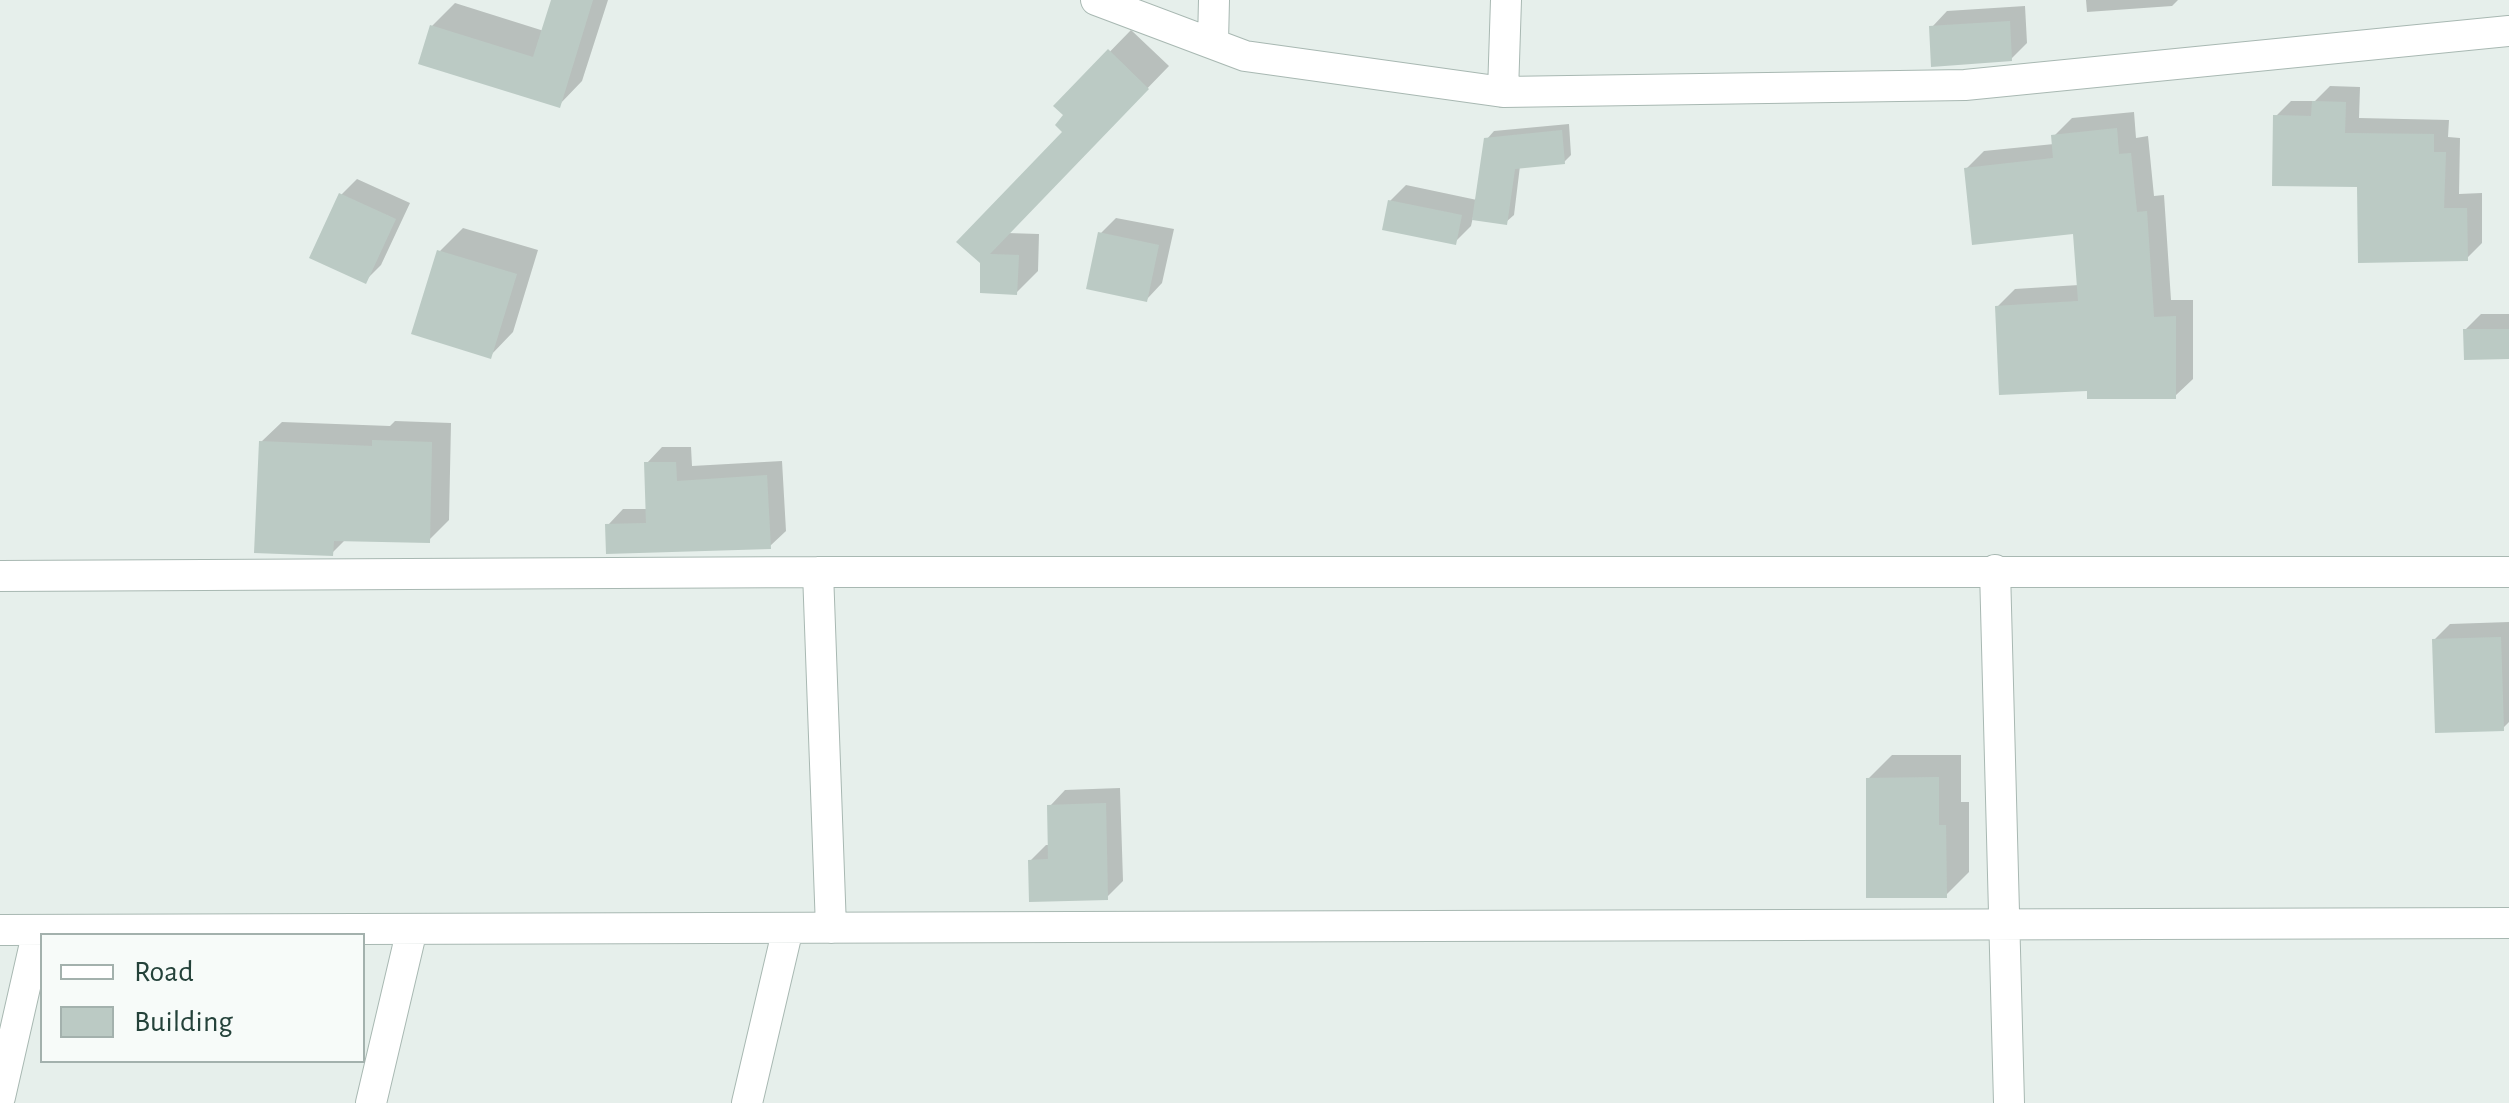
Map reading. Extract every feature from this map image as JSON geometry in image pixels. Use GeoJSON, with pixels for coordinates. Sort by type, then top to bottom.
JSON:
{"type":"FeatureCollection","features":[{"type":"Feature","properties":{"kind":"street"},"geometry":{"type":"LineString","coordinates":[[1096,0],[1245,56],[1502,92],[1965,85],[2509,31]]}},
{"type":"Feature","properties":{"kind":"street"},"geometry":{"type":"LineString","coordinates":[[1213,42],[1214,0]]}},
{"type":"Feature","properties":{"kind":"street"},"geometry":{"type":"LineString","coordinates":[[1502,92],[1506,0]]}},
{"type":"Feature","properties":{"kind":"street"},"geometry":{"type":"LineString","coordinates":[[1995,570],[2009,1103]]}},
{"type":"Feature","properties":{"kind":"street"},"geometry":{"type":"LineString","coordinates":[[818,572],[831,928]]}},
{"type":"Feature","properties":{"kind":"street"},"geometry":{"type":"LineString","coordinates":[[0,576],[2509,572]]}},
{"type":"Feature","properties":{"kind":"street"},"geometry":{"type":"LineString","coordinates":[[0,930],[2509,923]]}},
{"type":"Feature","properties":{"kind":"street"},"geometry":{"type":"LineString","coordinates":[[747,1103],[788,928]]}},
{"type":"Feature","properties":{"kind":"street"},"geometry":{"type":"LineString","coordinates":[[370,1103],[412,929]]}},
{"type":"Feature","properties":{"kind":"street"},"geometry":{"type":"LineString","coordinates":[[0,1097],[38,930]]}},
{"type":"Feature","properties":{"kind":"building"},"geometry":{"type":"Polygon","coordinates":[[[551,0],[593,0],[560,108],[418,64],[430,25],[533,57],[551,0]]]}},
{"type":"Feature","properties":{"kind":"building"},"geometry":{"type":"Polygon","coordinates":[[[2010,21],[2012,61],[1931,67],[1929,26],[2010,21]]]}},
{"type":"Feature","properties":{"kind":"building"},"geometry":{"type":"Polygon","coordinates":[[[1108,49],[1149,89],[990,254],[1019,255],[1017,295],[980,293],[980,263],[956,242],[1062,132],[1055,125],[1063,115],[1053,106],[1108,49]]]}},
{"type":"Feature","properties":{"kind":"building"},"geometry":{"type":"Polygon","coordinates":[[[2312,101],[2346,102],[2345,133],[2434,134],[2434,152],[2446,152],[2444,208],[2467,208],[2468,261],[2358,263],[2357,187],[2272,186],[2273,115],[2311,116],[2312,101]]]}},
{"type":"Feature","properties":{"kind":"building"},"geometry":{"type":"Polygon","coordinates":[[[2117,128],[2119,154],[2131,153],[2137,212],[2147,211],[2154,317],[2176,316],[2176,399],[2087,399],[2087,391],[1999,395],[1995,306],[2078,301],[2073,234],[1972,245],[1964,168],[2053,158],[2051,135],[2117,128]]]}},
{"type":"Feature","properties":{"kind":"building"},"geometry":{"type":"Polygon","coordinates":[[[1562,130],[1565,164],[1515,169],[1507,225],[1472,220],[1484,138],[1562,130]]]}},
{"type":"Feature","properties":{"kind":"building"},"geometry":{"type":"Polygon","coordinates":[[[339,193],[396,219],[366,284],[309,258],[339,193]]]}},
{"type":"Feature","properties":{"kind":"building"},"geometry":{"type":"Polygon","coordinates":[[[1388,200],[1462,215],[1456,245],[1382,230],[1388,200]]]}},
{"type":"Feature","properties":{"kind":"building"},"geometry":{"type":"Polygon","coordinates":[[[1098,232],[1159,245],[1147,302],[1086,289],[1098,232]]]}},
{"type":"Feature","properties":{"kind":"building"},"geometry":{"type":"Polygon","coordinates":[[[437,250],[517,274],[491,359],[411,334],[437,250]]]}},
{"type":"Feature","properties":{"kind":"building"},"geometry":{"type":"Polygon","coordinates":[[[2463,329],[2509,329],[2509,359],[2464,360],[2463,329]]]}},
{"type":"Feature","properties":{"kind":"building"},"geometry":{"type":"Polygon","coordinates":[[[372,440],[432,442],[430,543],[334,541],[333,556],[254,553],[259,441],[372,446],[372,440]]]}},
{"type":"Feature","properties":{"kind":"building"},"geometry":{"type":"Polygon","coordinates":[[[644,462],[676,462],[677,481],[767,475],[771,549],[606,554],[605,524],[646,523],[644,462]]]}},
{"type":"Feature","properties":{"kind":"building"},"geometry":{"type":"Polygon","coordinates":[[[2501,637],[2504,731],[2435,733],[2432,639],[2501,637]]]}},
{"type":"Feature","properties":{"kind":"building"},"geometry":{"type":"Polygon","coordinates":[[[1939,777],[1939,825],[1946,825],[1947,898],[1866,898],[1866,778],[1939,777]]]}},
{"type":"Feature","properties":{"kind":"building"},"geometry":{"type":"Polygon","coordinates":[[[1106,803],[1108,900],[1029,902],[1028,860],[1048,859],[1047,805],[1106,803]]]}}]}
